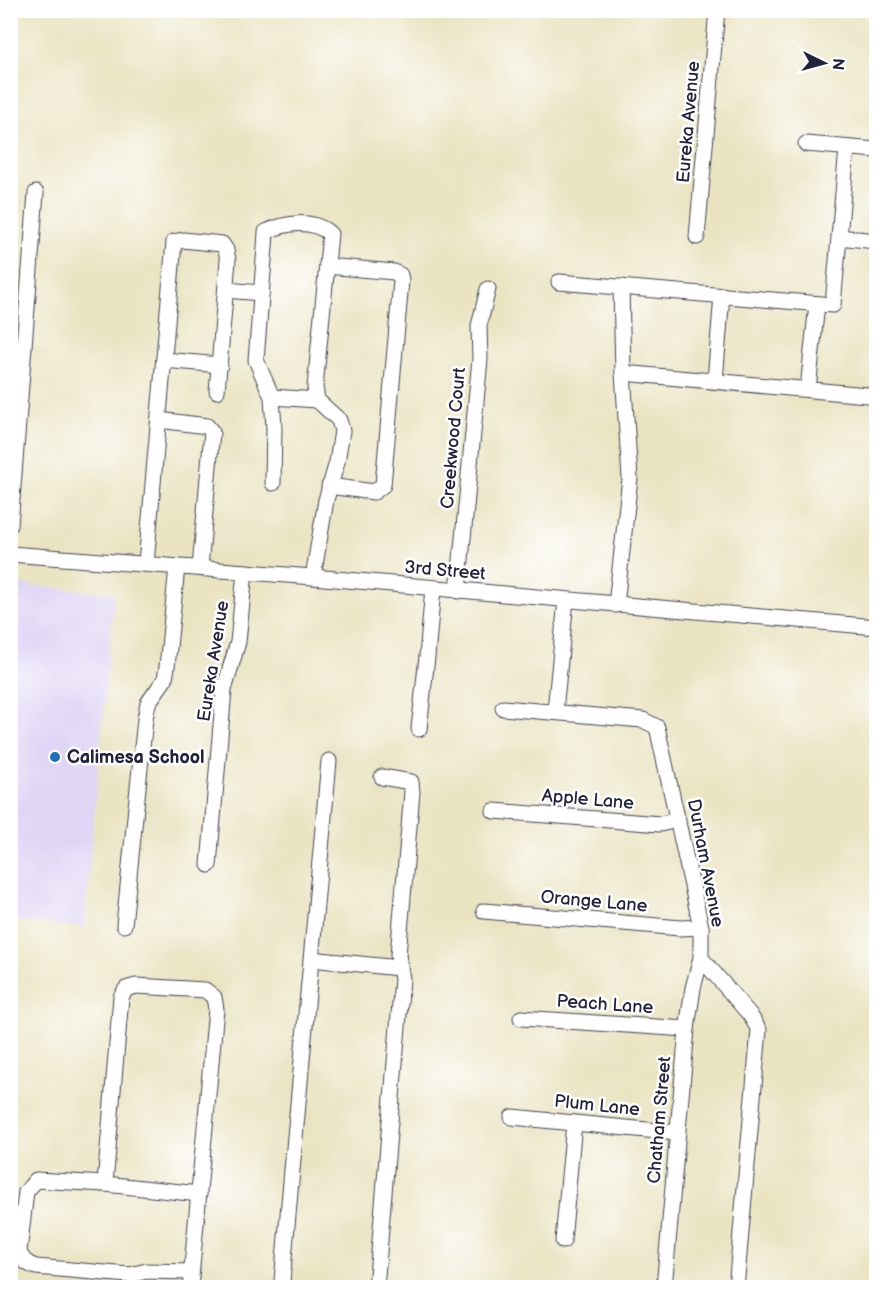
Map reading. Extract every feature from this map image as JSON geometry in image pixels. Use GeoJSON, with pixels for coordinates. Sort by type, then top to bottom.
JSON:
{"type":"FeatureCollection","features":[{"type":"Feature","properties":{"kind":"street","name":"Eureka Avenue"},"geometry":{"type":"LineString","coordinates":[[697,237],[717,10]]}},
{"type":"Feature","properties":{"kind":"street"},"geometry":{"type":"LineString","coordinates":[[806,144],[876,150]]}},
{"type":"Feature","properties":{"kind":"street"},"geometry":{"type":"LineString","coordinates":[[560,282],[833,305],[847,148]]}},
{"type":"Feature","properties":{"kind":"street"},"geometry":{"type":"LineString","coordinates":[[10,525],[36,193]]}},
{"type":"Feature","properties":{"kind":"street"},"geometry":{"type":"LineString","coordinates":[[273,483],[272,397],[256,360],[266,232],[278,226],[302,224],[322,227],[330,234],[315,387],[317,400]]}},
{"type":"Feature","properties":{"kind":"street"},"geometry":{"type":"LineString","coordinates":[[839,237],[876,240]]}},
{"type":"Feature","properties":{"kind":"street"},"geometry":{"type":"LineString","coordinates":[[146,564],[174,242],[183,240],[222,244],[226,250],[228,260],[217,391]]}},
{"type":"Feature","properties":{"kind":"street"},"geometry":{"type":"LineString","coordinates":[[327,266],[394,272],[400,275],[401,281],[383,485],[374,492],[329,486]]}},
{"type":"Feature","properties":{"kind":"street"},"geometry":{"type":"LineString","coordinates":[[616,605],[630,478],[623,373],[621,287]]}},
{"type":"Feature","properties":{"kind":"street","name":"Creekwood Court"},"geometry":{"type":"LineString","coordinates":[[458,591],[478,384],[479,326],[488,289]]}},
{"type":"Feature","properties":{"kind":"street"},"geometry":{"type":"LineString","coordinates":[[226,290],[261,293]]}},
{"type":"Feature","properties":{"kind":"street"},"geometry":{"type":"LineString","coordinates":[[715,381],[722,296]]}},
{"type":"Feature","properties":{"kind":"street"},"geometry":{"type":"LineString","coordinates":[[808,389],[817,304]]}},
{"type":"Feature","properties":{"kind":"street"},"geometry":{"type":"LineString","coordinates":[[164,360],[220,365]]}},
{"type":"Feature","properties":{"kind":"street"},"geometry":{"type":"LineString","coordinates":[[623,373],[867,395]]}},
{"type":"Feature","properties":{"kind":"street"},"geometry":{"type":"LineString","coordinates":[[272,397],[317,400],[339,420],[342,430],[337,462],[329,486],[313,577]]}},
{"type":"Feature","properties":{"kind":"street"},"geometry":{"type":"LineString","coordinates":[[159,420],[207,426],[212,432],[200,568]]}},
{"type":"Feature","properties":{"kind":"street","name":"3rd Street"},"geometry":{"type":"LineString","coordinates":[[10,554],[313,577],[876,627]]}},
{"type":"Feature","properties":{"kind":"street"},"geometry":{"type":"LineString","coordinates":[[124,925],[145,719],[148,703],[165,679],[177,567]]}},
{"type":"Feature","properties":{"kind":"street","name":"Eureka Avenue"},"geometry":{"type":"LineString","coordinates":[[209,865],[224,690],[238,642],[245,572]]}},
{"type":"Feature","properties":{"kind":"street"},"geometry":{"type":"LineString","coordinates":[[418,729],[433,588]]}},
{"type":"Feature","properties":{"kind":"street"},"geometry":{"type":"LineString","coordinates":[[555,711],[566,600]]}},
{"type":"Feature","properties":{"kind":"street","name":"Durham Avenue"},"geometry":{"type":"LineString","coordinates":[[503,708],[643,720],[657,727],[701,927],[701,958]]}},
{"type":"Feature","properties":{"kind":"street"},"geometry":{"type":"LineString","coordinates":[[286,1287],[282,1281],[329,761]]}},
{"type":"Feature","properties":{"kind":"street"},"geometry":{"type":"LineString","coordinates":[[376,1287],[402,979],[398,955],[412,792],[411,782],[382,777]]}},
{"type":"Feature","properties":{"kind":"street","name":"Apple Lane"},"geometry":{"type":"LineString","coordinates":[[494,811],[660,824],[678,820]]}},
{"type":"Feature","properties":{"kind":"street","name":"Orange Lane"},"geometry":{"type":"LineString","coordinates":[[484,911],[681,928],[701,927]]}},
{"type":"Feature","properties":{"kind":"street"},"geometry":{"type":"LineString","coordinates":[[701,958],[750,1015],[759,1030],[736,1287]]}},
{"type":"Feature","properties":{"kind":"street","name":"Chatham Street"},"geometry":{"type":"LineString","coordinates":[[664,1287],[687,1029],[693,988],[701,958]]}},
{"type":"Feature","properties":{"kind":"street"},"geometry":{"type":"LineString","coordinates":[[311,959],[399,968]]}},
{"type":"Feature","properties":{"kind":"street"},"geometry":{"type":"LineString","coordinates":[[105,1184],[121,997],[126,989],[136,986],[205,990],[214,997],[216,1009],[190,1280],[147,1271],[129,1275],[36,1267],[28,1265],[19,1252],[26,1192],[36,1180],[105,1184],[198,1194]]}},
{"type":"Feature","properties":{"kind":"street","name":"Peach Lane"},"geometry":{"type":"LineString","coordinates":[[521,1018],[687,1029]]}},
{"type":"Feature","properties":{"kind":"street","name":"Plum Lane"},"geometry":{"type":"LineString","coordinates":[[513,1117],[678,1133]]}},
{"type":"Feature","properties":{"kind":"street"},"geometry":{"type":"LineString","coordinates":[[563,1241],[574,1123]]}},
{"type":"Feature","properties":{"kind":"shaded area","name":"Calimesa School"},"geometry":{"type":"Polygon","coordinates":[[[10,584],[114,593],[84,927],[11,921],[10,584]]]}},
{"type":"Feature","properties":{"kind":"place","name":"Calimesa School"},"geometry":{"type":"Point","coordinates":[55,757]}}]}
